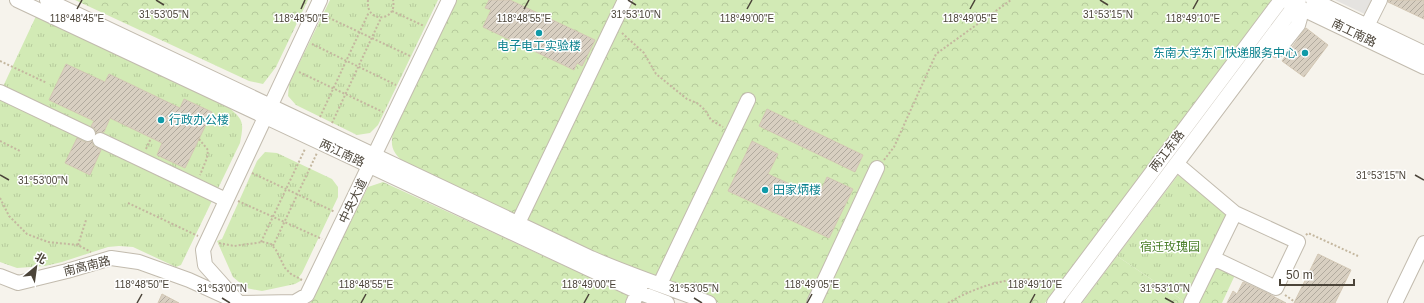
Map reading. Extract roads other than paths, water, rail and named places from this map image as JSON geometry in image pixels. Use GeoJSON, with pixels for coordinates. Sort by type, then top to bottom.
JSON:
{"type":"FeatureCollection","features":[{"type":"Feature","properties":{"kind":"street","name":"两江南路"},"geometry":{"type":"LineString","coordinates":[[18,0],[112,38],[519,230],[638,291],[667,303]]}},
{"type":"Feature","properties":{"kind":"street","name":"两江南路"},"geometry":{"type":"LineString","coordinates":[[47,0],[112,38]]}},
{"type":"Feature","properties":{"kind":"street","name":"中央大道"},"geometry":{"type":"LineString","coordinates":[[239,303],[295,302],[307,295],[373,161],[449,0]]}},
{"type":"Feature","properties":{"kind":"street"},"geometry":{"type":"LineString","coordinates":[[519,230],[625,0]]}},
{"type":"Feature","properties":{"kind":"street","name":"两江东路"},"geometry":{"type":"LineString","coordinates":[[1054,303],[1281,0]]}},
{"type":"Feature","properties":{"kind":"street","name":"南工南路"},"geometry":{"type":"LineString","coordinates":[[1313,0],[1424,53]]}},
{"type":"Feature","properties":{"kind":"street"},"geometry":{"type":"LineString","coordinates":[[1367,26],[1376,1]]}},
{"type":"Feature","properties":{"kind":"street","name":"两江东路"},"geometry":{"type":"LineString","coordinates":[[1072,303],[1266,44],[1293,2]]}},
{"type":"Feature","properties":{"kind":"street","name":"南工南路"},"geometry":{"type":"LineString","coordinates":[[1293,2],[1424,67]]}},
{"type":"Feature","properties":{"kind":"street"},"geometry":{"type":"LineString","coordinates":[[239,303],[206,265],[203,250],[318,6]]}},
{"type":"Feature","properties":{"kind":"street"},"geometry":{"type":"LineString","coordinates":[[0,92],[195,185],[227,198]]}},
{"type":"Feature","properties":{"kind":"street"},"geometry":{"type":"LineString","coordinates":[[660,284],[748,100]]}},
{"type":"Feature","properties":{"kind":"street"},"geometry":{"type":"LineString","coordinates":[[1177,164],[1235,213],[1298,242],[1276,288],[1213,258]]}},
{"type":"Feature","properties":{"kind":"street"},"geometry":{"type":"LineString","coordinates":[[814,303],[877,168]]}},
{"type":"Feature","properties":{"kind":"street"},"geometry":{"type":"LineString","coordinates":[[1191,303],[1235,213]]}},
{"type":"Feature","properties":{"kind":"street","name":"两江南路"},"geometry":{"type":"LineString","coordinates":[[519,230],[629,274],[638,291]]}},
{"type":"Feature","properties":{"kind":"street"},"geometry":{"type":"LineString","coordinates":[[1394,303],[1424,243]]}},
{"type":"Feature","properties":{"kind":"street","name":"南高南路"},"geometry":{"type":"LineString","coordinates":[[0,276],[18,282],[67,271],[111,258],[140,262],[189,280],[239,303]]}},
{"type":"Feature","properties":{"kind":"street"},"geometry":{"type":"LineString","coordinates":[[638,291],[660,284],[709,303]]}},
{"type":"Feature","properties":{"kind":"place","name":"电子电工实验楼"},"geometry":{"type":"Point","coordinates":[539,33]}},
{"type":"Feature","properties":{"kind":"place","name":"东南大学东门快递服务中心"},"geometry":{"type":"Point","coordinates":[1305,53]}},
{"type":"Feature","properties":{"kind":"place","name":"行政办公楼"},"geometry":{"type":"Point","coordinates":[161,120]}},
{"type":"Feature","properties":{"kind":"place","name":"田家炳楼"},"geometry":{"type":"Point","coordinates":[765,190]}},
{"type":"Feature","properties":{"kind":"park label","name":"宿迁玫瑰园"},"geometry":{"type":"Point","coordinates":[1170,247]}}]}
